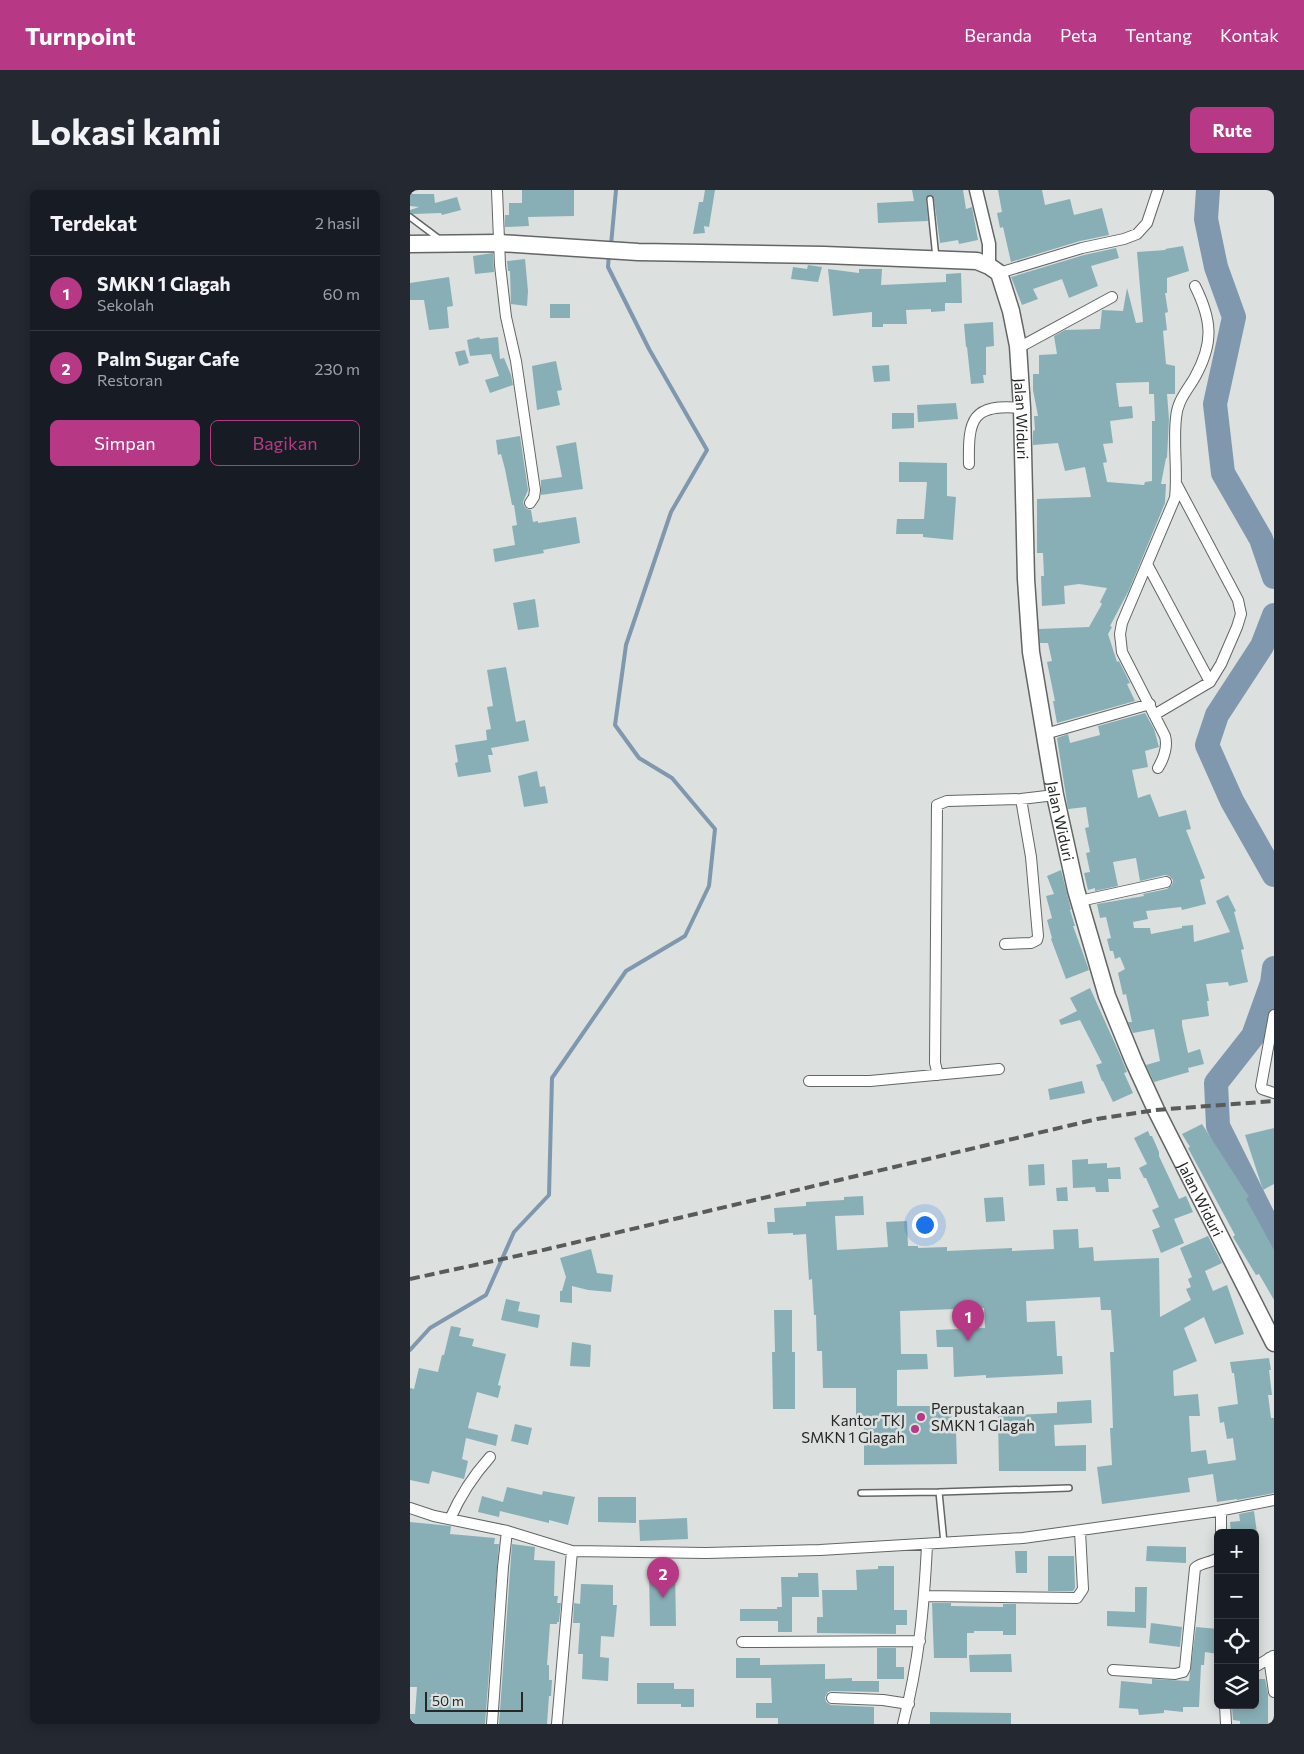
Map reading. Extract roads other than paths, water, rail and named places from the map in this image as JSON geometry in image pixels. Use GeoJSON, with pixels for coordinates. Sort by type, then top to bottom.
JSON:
{"type":"FeatureCollection","features":[{"type":"Feature","properties":{"kind":"main road"},"geometry":{"type":"LineString","coordinates":[[410,244],[500,243],[638,252],[824,255],[977,261],[994,269]]}},
{"type":"Feature","properties":{"kind":"main road","name":"Jalan Widuri"},"geometry":{"type":"LineString","coordinates":[[994,269],[1004,285],[1017,342],[1017,407],[1031,652],[1046,734],[1049,795],[1107,996],[1134,1062],[1156,1110],[1274,1343]]}},
{"type":"Feature","properties":{"kind":"street"},"geometry":{"type":"LineString","coordinates":[[497,190],[500,265],[506,317],[516,361],[535,490],[534,497],[530,503]]}},
{"type":"Feature","properties":{"kind":"street"},"geometry":{"type":"LineString","coordinates":[[976,190],[994,269],[1124,239],[1137,234],[1147,223],[1158,190]]}},
{"type":"Feature","properties":{"kind":"street"},"geometry":{"type":"LineString","coordinates":[[1158,768],[1167,744],[1150,704],[1122,652],[1120,634],[1122,623],[1172,506],[1177,485],[1175,441],[1178,404],[1195,377],[1208,338],[1209,325],[1206,309],[1195,286]]}},
{"type":"Feature","properties":{"kind":"street"},"geometry":{"type":"LineString","coordinates":[[1017,342],[1112,297]]}},
{"type":"Feature","properties":{"kind":"street"},"geometry":{"type":"LineString","coordinates":[[969,464],[968,437],[977,416],[987,409],[1017,407]]}},
{"type":"Feature","properties":{"kind":"street"},"geometry":{"type":"LineString","coordinates":[[1154,714],[1210,682],[1217,673],[1241,614],[1238,600],[1177,485]]}},
{"type":"Feature","properties":{"kind":"street"},"geometry":{"type":"LineString","coordinates":[[1147,564],[1210,682]]}},
{"type":"Feature","properties":{"kind":"street"},"geometry":{"type":"LineString","coordinates":[[1046,734],[1150,704]]}},
{"type":"Feature","properties":{"kind":"street"},"geometry":{"type":"LineString","coordinates":[[938,1075],[935,1063],[937,805],[946,802],[1049,795]]}},
{"type":"Feature","properties":{"kind":"street"},"geometry":{"type":"LineString","coordinates":[[1005,944],[1031,943],[1038,936],[1024,798]]}},
{"type":"Feature","properties":{"kind":"street"},"geometry":{"type":"LineString","coordinates":[[1080,901],[1166,882]]}},
{"type":"Feature","properties":{"kind":"street"},"geometry":{"type":"LineString","coordinates":[[1274,1015],[1261,1086],[1264,1091],[1274,1093]]}},
{"type":"Feature","properties":{"kind":"street"},"geometry":{"type":"LineString","coordinates":[[809,1081],[870,1081],[999,1070]]}},
{"type":"Feature","properties":{"kind":"street"},"geometry":{"type":"LineString","coordinates":[[450,1519],[460,1497],[476,1473],[490,1457]]}},
{"type":"Feature","properties":{"kind":"street"},"geometry":{"type":"LineString","coordinates":[[410,1508],[507,1531],[572,1551],[706,1553],[944,1544],[1080,1531],[1221,1511],[1274,1500]]}},
{"type":"Feature","properties":{"kind":"street"},"geometry":{"type":"LineString","coordinates":[[1221,1511],[1221,1529]]}},
{"type":"Feature","properties":{"kind":"street"},"geometry":{"type":"LineString","coordinates":[[492,1724],[507,1531]]}},
{"type":"Feature","properties":{"kind":"street"},"geometry":{"type":"LineString","coordinates":[[925,1596],[1077,1598],[1083,1589],[1080,1531]]}},
{"type":"Feature","properties":{"kind":"street"},"geometry":{"type":"LineString","coordinates":[[903,1724],[909,1704],[920,1641],[925,1596],[927,1545]]}},
{"type":"Feature","properties":{"kind":"street"},"geometry":{"type":"LineString","coordinates":[[557,1724],[572,1551]]}},
{"type":"Feature","properties":{"kind":"street"},"geometry":{"type":"LineString","coordinates":[[1113,1670],[1180,1674],[1184,1670],[1194,1572],[1197,1566],[1214,1560]]}},
{"type":"Feature","properties":{"kind":"street"},"geometry":{"type":"LineString","coordinates":[[742,1642],[920,1641]]}},
{"type":"Feature","properties":{"kind":"street"},"geometry":{"type":"LineString","coordinates":[[1259,1665],[1272,1657],[1274,1692]]}},
{"type":"Feature","properties":{"kind":"street"},"geometry":{"type":"LineString","coordinates":[[832,1698],[883,1700],[909,1704]]}},
{"type":"Feature","properties":{"kind":"street"},"geometry":{"type":"LineString","coordinates":[[1226,1709],[1226,1724]]}},
{"type":"Feature","properties":{"kind":"lane"},"geometry":{"type":"LineString","coordinates":[[930,199],[936,260]]}},
{"type":"Feature","properties":{"kind":"lane"},"geometry":{"type":"LineString","coordinates":[[410,217],[445,243]]}},
{"type":"Feature","properties":{"kind":"lane"},"geometry":{"type":"LineString","coordinates":[[861,1493],[1069,1488]]}},
{"type":"Feature","properties":{"kind":"lane"},"geometry":{"type":"LineString","coordinates":[[939,1492],[944,1544]]}},
{"type":"Feature","properties":{"kind":"waterway"},"geometry":{"type":"LineString","coordinates":[[611,245],[616,190]]}},
{"type":"Feature","properties":{"kind":"waterway"},"geometry":{"type":"LineString","coordinates":[[1208,190],[1206,219],[1216,267],[1234,317],[1215,404],[1223,473],[1261,539],[1274,577]]}},
{"type":"Feature","properties":{"kind":"waterway"},"geometry":{"type":"LineString","coordinates":[[410,1350],[430,1328],[486,1295],[514,1232],[549,1195],[552,1078],[626,971],[685,936],[709,886],[715,829],[672,778],[639,758],[615,725],[626,645],[671,512],[707,450],[649,349],[608,267],[609,254]]}},
{"type":"Feature","properties":{"kind":"waterway"},"geometry":{"type":"LineString","coordinates":[[1274,615],[1262,646],[1217,715],[1207,745],[1232,801],[1274,875]]}},
{"type":"Feature","properties":{"kind":"waterway"},"geometry":{"type":"LineString","coordinates":[[1274,968],[1272,983],[1253,1036],[1216,1083],[1218,1126],[1274,1238]]}},
{"type":"Feature","properties":{"kind":"railway"},"geometry":{"type":"LineString","coordinates":[[410,1279],[535,1252],[1097,1119],[1156,1110],[1274,1101]]}},
{"type":"Feature","properties":{"kind":"place","name":"SMKN 1 Glagah"},"geometry":{"type":"Point","coordinates":[968,1341]}},
{"type":"Feature","properties":{"kind":"place","name":"Perpustakaan SMKN 1 Glagah"},"geometry":{"type":"Point","coordinates":[921,1417]}},
{"type":"Feature","properties":{"kind":"place","name":"Kantor TKJ SMKN 1 Glagah"},"geometry":{"type":"Point","coordinates":[915,1429]}},
{"type":"Feature","properties":{"kind":"place","name":"Palm Sugar Cafe"},"geometry":{"type":"Point","coordinates":[663,1598]}}]}
